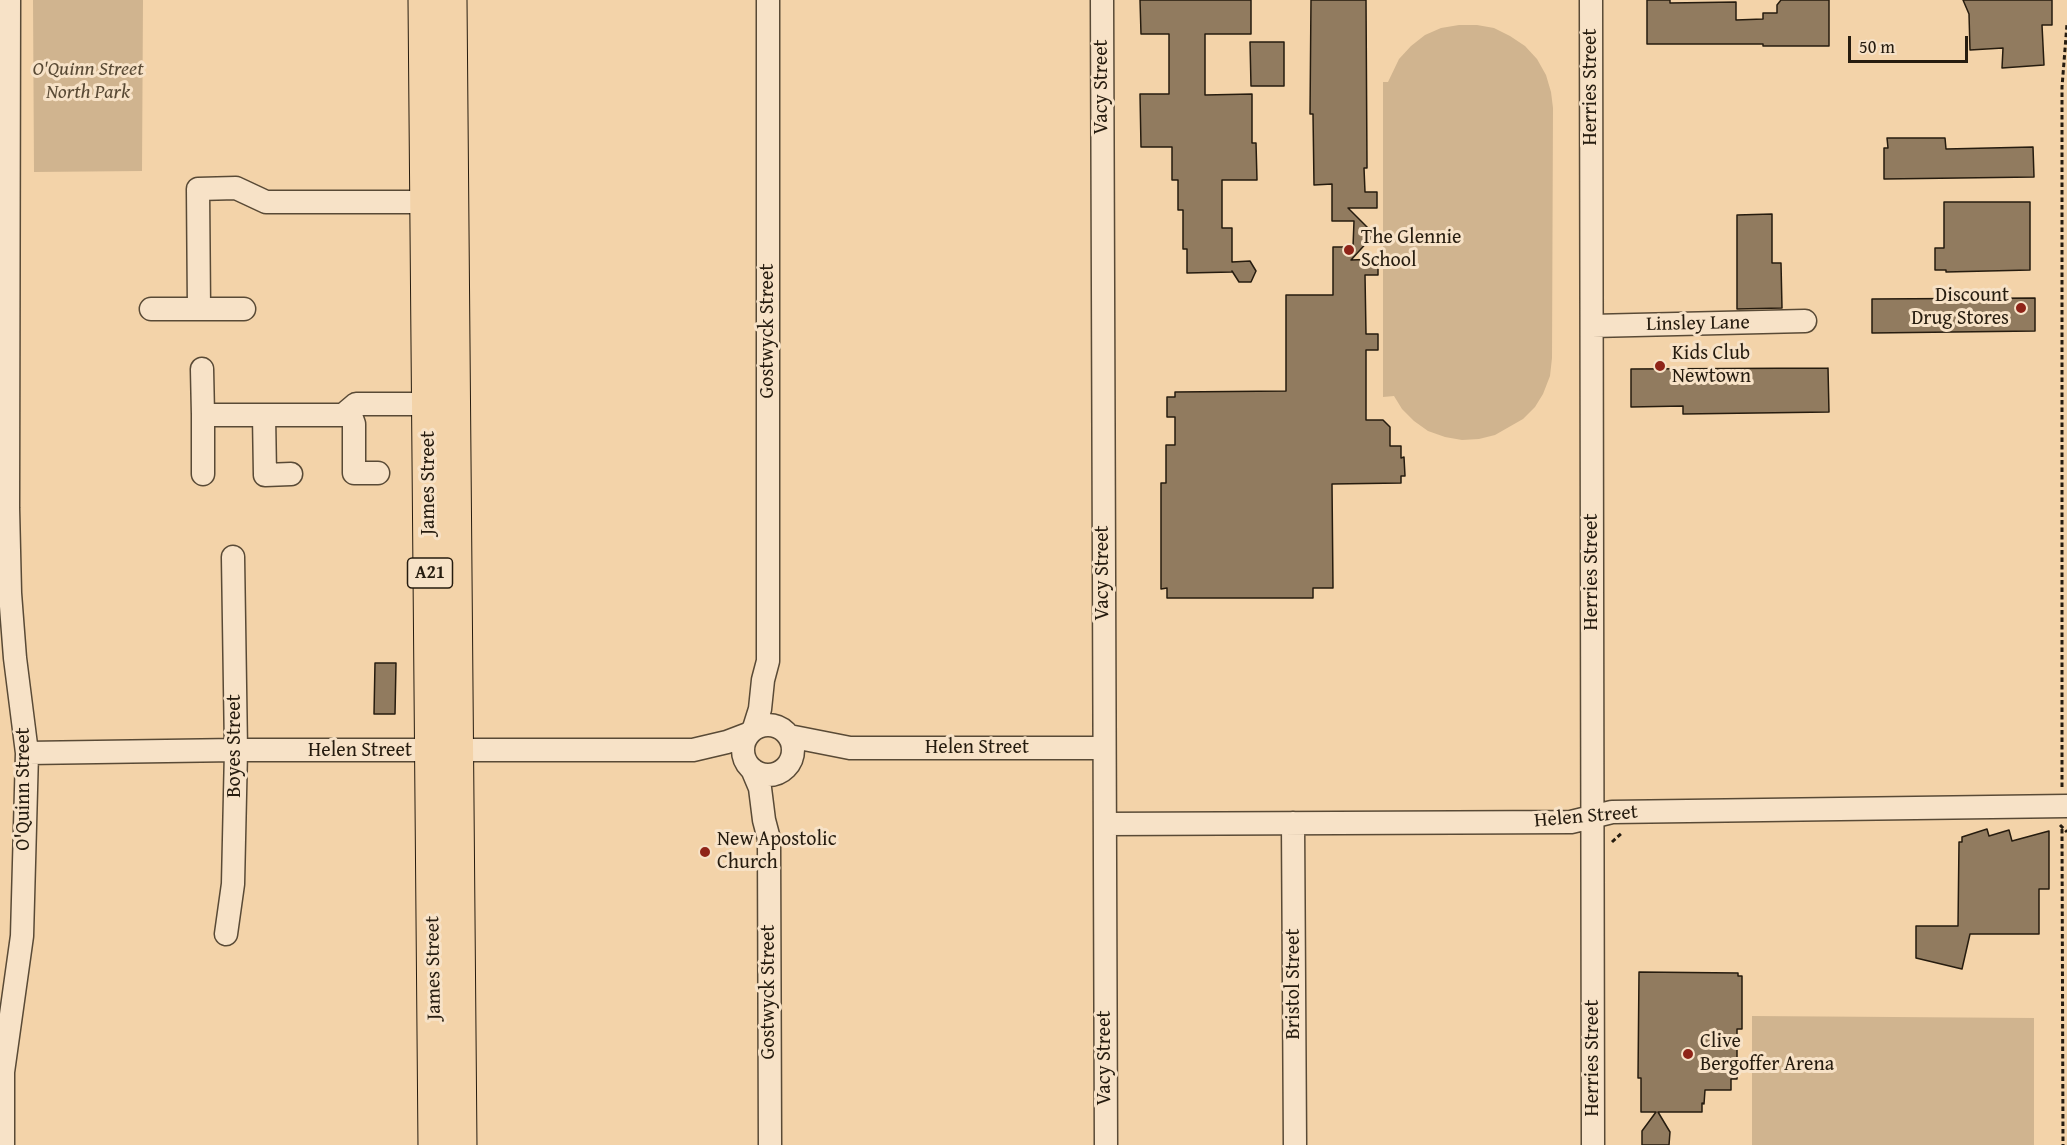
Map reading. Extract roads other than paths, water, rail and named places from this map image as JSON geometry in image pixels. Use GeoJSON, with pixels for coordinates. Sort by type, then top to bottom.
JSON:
{"type":"FeatureCollection","features":[{"type":"Feature","properties":{"kind":"highway","name":"James Street"},"geometry":{"type":"LineString","coordinates":[[425,0],[429,404],[460,1145]]}},
{"type":"Feature","properties":{"kind":"highway","name":"James Street"},"geometry":{"type":"LineString","coordinates":[[435,1145],[444,751],[450,0]]}},
{"type":"Feature","properties":{"kind":"street","name":"O'Quinn Street"},"geometry":{"type":"LineString","coordinates":[[3,1145],[3,1072],[22,936],[27,753],[15,658],[10,593],[9,0]]}},
{"type":"Feature","properties":{"kind":"street","name":"Gostwyck Street"},"geometry":{"type":"LineString","coordinates":[[751,731],[760,709],[763,680],[768,661],[768,0]]}},
{"type":"Feature","properties":{"kind":"street","name":"Vacy Street"},"geometry":{"type":"LineString","coordinates":[[1102,0],[1106,1145]]}},
{"type":"Feature","properties":{"kind":"street","name":"Herries Street"},"geometry":{"type":"LineString","coordinates":[[1591,0],[1593,1145]]}},
{"type":"Feature","properties":{"kind":"street"},"geometry":{"type":"LineString","coordinates":[[199,309],[198,189],[236,188],[266,202],[427,202]]}},
{"type":"Feature","properties":{"kind":"street"},"geometry":{"type":"LineString","coordinates":[[150,309],[244,309]]}},
{"type":"Feature","properties":{"kind":"street","name":"Linsley Lane"},"geometry":{"type":"LineString","coordinates":[[1592,326],[1805,321]]}},
{"type":"Feature","properties":{"kind":"street"},"geometry":{"type":"LineString","coordinates":[[202,369],[203,474]]}},
{"type":"Feature","properties":{"kind":"street"},"geometry":{"type":"LineString","coordinates":[[203,415],[343,415],[356,404],[429,404]]}},
{"type":"Feature","properties":{"kind":"street"},"geometry":{"type":"LineString","coordinates":[[349,410],[354,424],[354,473],[378,473]]}},
{"type":"Feature","properties":{"kind":"street"},"geometry":{"type":"LineString","coordinates":[[264,415],[265,475],[291,474]]}},
{"type":"Feature","properties":{"kind":"street","name":"Boyes Street"},"geometry":{"type":"LineString","coordinates":[[226,934],[233,884],[236,750],[233,557]]}},
{"type":"Feature","properties":{"kind":"street","name":"Gostwyck Street"},"geometry":{"type":"LineString","coordinates":[[768,661],[773,680],[776,709],[785,732]]}},
{"type":"Feature","properties":{"kind":"street"},"geometry":{"type":"LineString","coordinates":[[770,724],[785,732],[793,751],[784,768],[767,775],[749,766],[743,749],[751,731],[770,724]]}},
{"type":"Feature","properties":{"kind":"street","name":"Helen Street"},"geometry":{"type":"LineString","coordinates":[[27,753],[236,750],[693,750],[728,742],[751,731]]}},
{"type":"Feature","properties":{"kind":"street","name":"Helen Street"},"geometry":{"type":"LineString","coordinates":[[785,732],[850,748],[1103,748]]}},
{"type":"Feature","properties":{"kind":"street","name":"Helen Street"},"geometry":{"type":"LineString","coordinates":[[784,768],[808,756],[830,754],[850,748]]}},
{"type":"Feature","properties":{"kind":"street","name":"Helen Street"},"geometry":{"type":"LineString","coordinates":[[693,750],[728,757],[749,766]]}},
{"type":"Feature","properties":{"kind":"street","name":"Gostwyck Street"},"geometry":{"type":"LineString","coordinates":[[749,766],[760,788],[769,840],[770,1145]]}},
{"type":"Feature","properties":{"kind":"street","name":"Gostwyck Street"},"geometry":{"type":"LineString","coordinates":[[769,840],[774,820],[777,789],[784,768]]}},
{"type":"Feature","properties":{"kind":"street","name":"Helen Street"},"geometry":{"type":"LineString","coordinates":[[1104,824],[1571,822],[1612,812],[2064,797]]}},
{"type":"Feature","properties":{"kind":"street","name":"Bristol Street"},"geometry":{"type":"LineString","coordinates":[[1293,823],[1295,1145]]}},
{"type":"Feature","properties":{"kind":"place","name":"The Glennie School"},"geometry":{"type":"Point","coordinates":[1349,250]}},
{"type":"Feature","properties":{"kind":"place","name":"Discount Drug Stores"},"geometry":{"type":"Point","coordinates":[2021,308]}},
{"type":"Feature","properties":{"kind":"place","name":"Kids Club Newtown"},"geometry":{"type":"Point","coordinates":[1660,366]}},
{"type":"Feature","properties":{"kind":"place","name":"New Apostolic Church"},"geometry":{"type":"Point","coordinates":[705,852]}},
{"type":"Feature","properties":{"kind":"place","name":"Clive Bergoffer Arena"},"geometry":{"type":"Point","coordinates":[1688,1054]}},
{"type":"Feature","properties":{"kind":"park label","name":"O'Quinn Street North Park"},"geometry":{"type":"Point","coordinates":[88,82]}}]}
